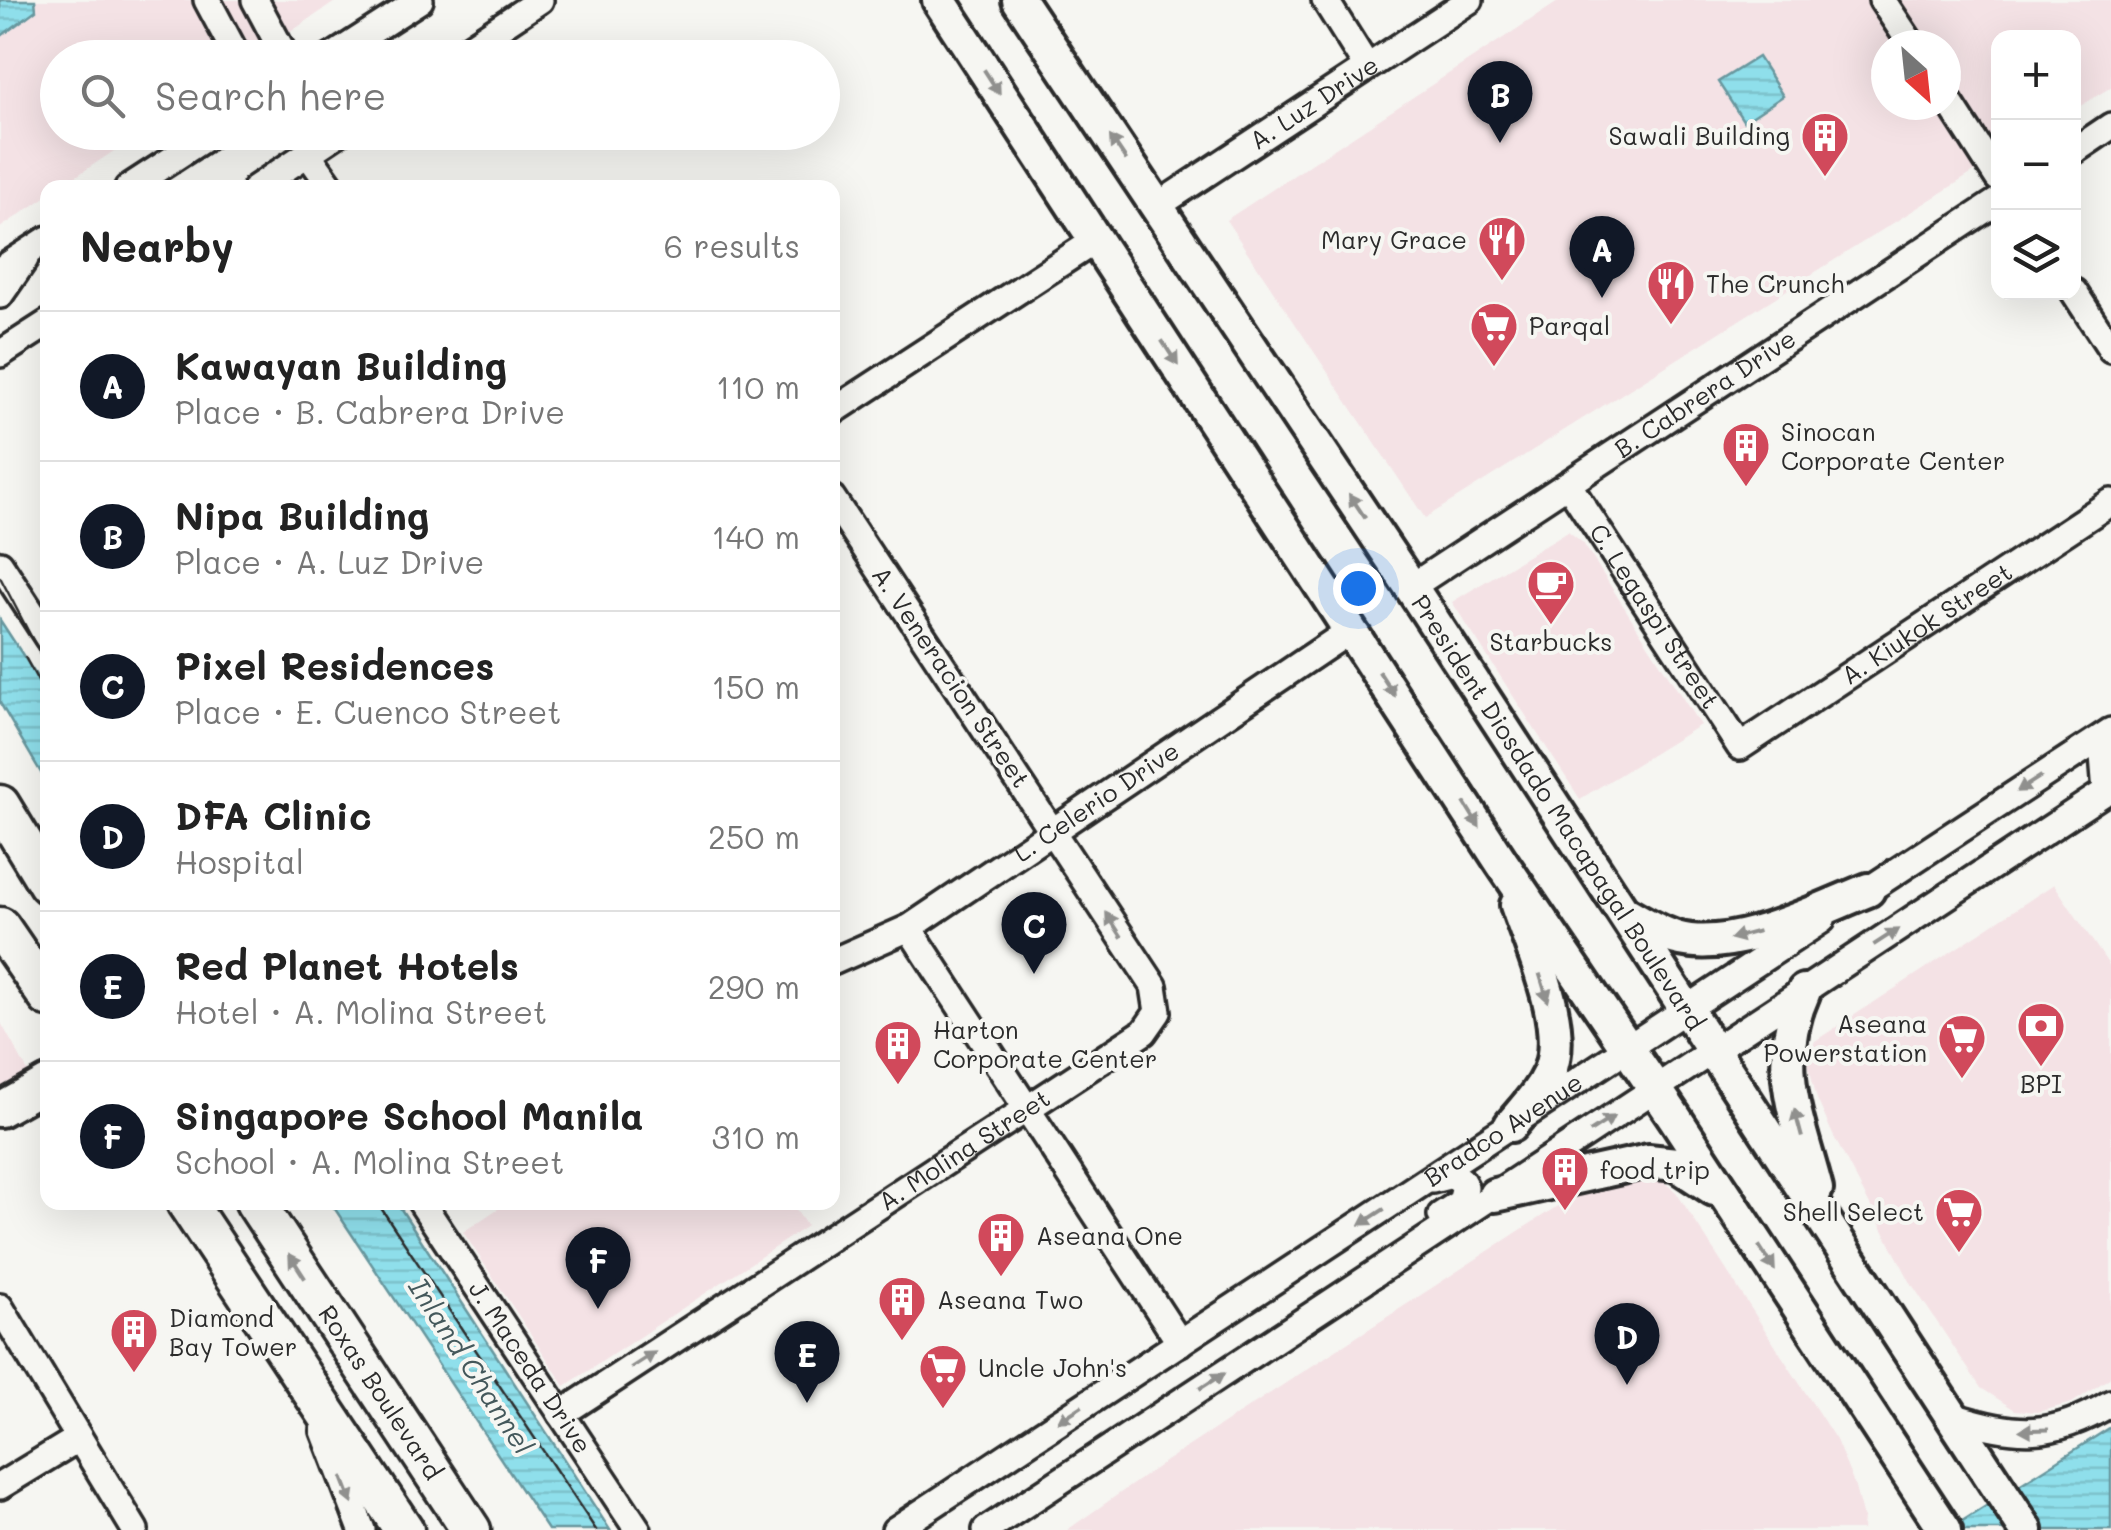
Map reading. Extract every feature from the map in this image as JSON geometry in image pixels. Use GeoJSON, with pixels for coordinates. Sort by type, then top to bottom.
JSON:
{"type":"FeatureCollection","features":[{"type":"Feature","properties":{"kind":"highway"},"geometry":{"type":"LineString","coordinates":[[0,805],[40,871]]}},
{"type":"Feature","properties":{"kind":"highway"},"geometry":{"type":"LineString","coordinates":[[0,927],[40,985]]}},
{"type":"Feature","properties":{"kind":"highway"},"geometry":{"type":"LineString","coordinates":[[191,1210],[404,1530]]}},
{"type":"Feature","properties":{"kind":"highway","name":"Roxas Boulevard"},"geometry":{"type":"LineString","coordinates":[[260,1210],[471,1530]]}},
{"type":"Feature","properties":{"kind":"main road"},"geometry":{"type":"LineString","coordinates":[[939,0],[1502,862],[1944,1528]]}},
{"type":"Feature","properties":{"kind":"main road","name":"President Diosdado Macapagal Boulevard"},"geometry":{"type":"LineString","coordinates":[[1019,0],[1411,587],[2026,1530]]}},
{"type":"Feature","properties":{"kind":"main road"},"geometry":{"type":"LineString","coordinates":[[1502,862],[1545,990],[1556,1044],[1544,1082],[1511,1125]]}},
{"type":"Feature","properties":{"kind":"main road"},"geometry":{"type":"LineString","coordinates":[[1624,913],[1677,938],[1720,941],[1777,926],[1868,890]]}},
{"type":"Feature","properties":{"kind":"main road"},"geometry":{"type":"LineString","coordinates":[[1804,991],[1789,1033],[1787,1076],[1824,1218]]}},
{"type":"Feature","properties":{"kind":"main road"},"geometry":{"type":"LineString","coordinates":[[0,1110],[40,1088]]}},
{"type":"Feature","properties":{"kind":"main road"},"geometry":{"type":"LineString","coordinates":[[1495,1195],[1648,1161],[1685,1168],[1728,1199]]}},
{"type":"Feature","properties":{"kind":"street"},"geometry":{"type":"LineString","coordinates":[[207,0],[228,40]]}},
{"type":"Feature","properties":{"kind":"street"},"geometry":{"type":"LineString","coordinates":[[255,0],[276,40]]}},
{"type":"Feature","properties":{"kind":"street"},"geometry":{"type":"LineString","coordinates":[[358,40],[420,0]]}},
{"type":"Feature","properties":{"kind":"street"},"geometry":{"type":"LineString","coordinates":[[480,40],[540,0]]}},
{"type":"Feature","properties":{"kind":"street"},"geometry":{"type":"LineString","coordinates":[[1325,0],[1368,67]]}},
{"type":"Feature","properties":{"kind":"street","name":"A. Luz Drive"},"geometry":{"type":"LineString","coordinates":[[1157,206],[1470,0]]}},
{"type":"Feature","properties":{"kind":"street"},"geometry":{"type":"LineString","coordinates":[[1882,0],[1902,30]]}},
{"type":"Feature","properties":{"kind":"street"},"geometry":{"type":"LineString","coordinates":[[1960,120],[1991,167]]}},
{"type":"Feature","properties":{"kind":"street"},"geometry":{"type":"LineString","coordinates":[[2081,146],[2111,126]]}},
{"type":"Feature","properties":{"kind":"street"},"geometry":{"type":"LineString","coordinates":[[140,180],[186,150]]}},
{"type":"Feature","properties":{"kind":"street"},"geometry":{"type":"LineString","coordinates":[[268,180],[314,150]]}},
{"type":"Feature","properties":{"kind":"street"},"geometry":{"type":"LineString","coordinates":[[308,154],[326,180]]}},
{"type":"Feature","properties":{"kind":"street","name":"B. Cabrera Drive"},"geometry":{"type":"LineString","coordinates":[[1411,587],[1991,206]]}},
{"type":"Feature","properties":{"kind":"street"},"geometry":{"type":"LineString","coordinates":[[840,407],[1096,240]]}},
{"type":"Feature","properties":{"kind":"street"},"geometry":{"type":"LineString","coordinates":[[0,270],[39,245]]}},
{"type":"Feature","properties":{"kind":"street"},"geometry":{"type":"LineString","coordinates":[[0,295],[39,245]]}},
{"type":"Feature","properties":{"kind":"street"},"geometry":{"type":"LineString","coordinates":[[2079,300],[2111,349]]}},
{"type":"Feature","properties":{"kind":"street"},"geometry":{"type":"LineString","coordinates":[[0,354],[40,328]]}},
{"type":"Feature","properties":{"kind":"street","name":"C. Legaspi Street"},"geometry":{"type":"LineString","coordinates":[[1568,484],[1740,748]]}},
{"type":"Feature","properties":{"kind":"street","name":"A. Kiukok Street"},"geometry":{"type":"LineString","coordinates":[[1740,748],[2111,502]]}},
{"type":"Feature","properties":{"kind":"street","name":"A. Veneracion Street"},"geometry":{"type":"LineString","coordinates":[[840,510],[1154,986],[1158,1010]]}},
{"type":"Feature","properties":{"kind":"street"},"geometry":{"type":"LineString","coordinates":[[0,564],[40,626]]}},
{"type":"Feature","properties":{"kind":"street","name":"L. Celerio Drive"},"geometry":{"type":"LineString","coordinates":[[840,958],[909,928],[1351,630]]}},
{"type":"Feature","properties":{"kind":"street","name":"Bradco Avenue"},"geometry":{"type":"LineString","coordinates":[[894,1530],[2111,731]]}},
{"type":"Feature","properties":{"kind":"street"},"geometry":{"type":"LineString","coordinates":[[2108,790],[2103,754],[2111,746]]}},
{"type":"Feature","properties":{"kind":"street","name":"Bradco Avenue"},"geometry":{"type":"LineString","coordinates":[[986,1530],[2108,790]]}},
{"type":"Feature","properties":{"kind":"street"},"geometry":{"type":"LineString","coordinates":[[909,928],[1180,1342]]}},
{"type":"Feature","properties":{"kind":"street","name":"A. Molina Street"},"geometry":{"type":"LineString","coordinates":[[561,1414],[1144,1032],[1158,1010]]}},
{"type":"Feature","properties":{"kind":"street"},"geometry":{"type":"LineString","coordinates":[[1419,1186],[1452,1175],[1465,1188],[1461,1202],[1437,1218],[1424,1240]]}},
{"type":"Feature","properties":{"kind":"street","name":"J. Maceda Drive"},"geometry":{"type":"LineString","coordinates":[[426,1210],[638,1530]]}},
{"type":"Feature","properties":{"kind":"street"},"geometry":{"type":"LineString","coordinates":[[0,1307],[136,1530]]}},
{"type":"Feature","properties":{"kind":"street"},"geometry":{"type":"LineString","coordinates":[[306,1384],[362,1530]]}},
{"type":"Feature","properties":{"kind":"street"},"geometry":{"type":"LineString","coordinates":[[1952,1416],[2036,1432],[2070,1425],[2111,1402]]}},
{"type":"Feature","properties":{"kind":"street"},"geometry":{"type":"LineString","coordinates":[[0,1486],[79,1438]]}},
{"type":"Feature","properties":{"kind":"shaded area"},"geometry":{"type":"Polygon","coordinates":[[[0,0],[338,0],[278,40],[40,40],[40,150],[116,150],[70,180],[40,180],[40,201],[0,228],[0,0]]]}},
{"type":"Feature","properties":{"kind":"shaded area","name":"Parqal"},"geometry":{"type":"Polygon","coordinates":[[[1561,0],[2111,0],[2111,87],[2081,106],[2081,30],[1991,30],[1991,161],[1425,518],[1226,220],[1561,0]]]}},
{"type":"Feature","properties":{"kind":"shaded area","name":"Starbucks"},"geometry":{"type":"Polygon","coordinates":[[[1568,531],[1583,543],[1700,725],[1580,799],[1452,602],[1568,531]]]}},
{"type":"Feature","properties":{"kind":"shaded area","name":"Aseana Powerstation"},"geometry":{"type":"Polygon","coordinates":[[[2054,884],[2111,968],[2111,1377],[2072,1403],[2037,1412],[2015,1410],[1981,1388],[1911,1283],[1833,1135],[1817,1099],[1808,1063],[1815,1041],[2054,884]]]}},
{"type":"Feature","properties":{"kind":"shaded area"},"geometry":{"type":"Polygon","coordinates":[[[0,1021],[30,1075],[0,1091],[0,1021]]]}},
{"type":"Feature","properties":{"kind":"shaded area"},"geometry":{"type":"Polygon","coordinates":[[[1660,1179],[1676,1192],[1836,1440],[1854,1484],[1863,1518],[1862,1530],[1067,1530],[1166,1461],[1579,1192],[1660,1179]]]}},
{"type":"Feature","properties":{"kind":"shaded area"},"geometry":{"type":"Polygon","coordinates":[[[496,1210],[796,1210],[807,1226],[565,1386],[463,1232],[496,1210]]]}},
{"type":"Feature","properties":{"kind":"water"},"geometry":{"type":"Polygon","coordinates":[[[0,0],[35,0],[36,10],[0,37],[0,0]]]}},
{"type":"Feature","properties":{"kind":"water"},"geometry":{"type":"Polygon","coordinates":[[[1758,57],[1783,96],[1744,122],[1718,82],[1758,57]]]}},
{"type":"Feature","properties":{"kind":"water"},"geometry":{"type":"Polygon","coordinates":[[[0,620],[40,681],[40,771],[0,703],[0,620]]]}},
{"type":"Feature","properties":{"kind":"water","name":"Inland Channel"},"geometry":{"type":"Polygon","coordinates":[[[336,1210],[402,1210],[610,1530],[548,1530],[336,1210]]]}},
{"type":"Feature","properties":{"kind":"water"},"geometry":{"type":"Polygon","coordinates":[[[2111,1427],[2111,1530],[1948,1530],[2111,1427]]]}},
{"type":"Feature","properties":{"kind":"tram line"},"geometry":{"type":"LineString","coordinates":[[0,577],[40,654]]}},
{"type":"Feature","properties":{"kind":"tram line"},"geometry":{"type":"LineString","coordinates":[[25,657],[40,685]]}},
{"type":"Feature","properties":{"kind":"tram line"},"geometry":{"type":"LineString","coordinates":[[382,1210],[596,1530]]}},
{"type":"Feature","properties":{"kind":"place","name":"Nipa Building"},"geometry":{"type":"Point","coordinates":[1500,143]}},
{"type":"Feature","properties":{"kind":"place","name":"Sawali Building"},"geometry":{"type":"Point","coordinates":[1825,178]}},
{"type":"Feature","properties":{"kind":"place","name":"Mary Grace"},"geometry":{"type":"Point","coordinates":[1502,282]}},
{"type":"Feature","properties":{"kind":"place","name":"Kawayan Building"},"geometry":{"type":"Point","coordinates":[1602,298]}},
{"type":"Feature","properties":{"kind":"place","name":"The Crunch"},"geometry":{"type":"Point","coordinates":[1671,326]}},
{"type":"Feature","properties":{"kind":"place","name":"Parqal"},"geometry":{"type":"Point","coordinates":[1494,368]}},
{"type":"Feature","properties":{"kind":"place","name":"Sinocan Corporate Center"},"geometry":{"type":"Point","coordinates":[1746,488]}},
{"type":"Feature","properties":{"kind":"place","name":"Starbucks"},"geometry":{"type":"Point","coordinates":[1551,626]}},
{"type":"Feature","properties":{"kind":"place","name":"Pixel Residences"},"geometry":{"type":"Point","coordinates":[1034,974]}},
{"type":"Feature","properties":{"kind":"place","name":"BPI"},"geometry":{"type":"Point","coordinates":[2041,1068]}},
{"type":"Feature","properties":{"kind":"place","name":"Aseana Powerstation"},"geometry":{"type":"Point","coordinates":[1962,1080]}},
{"type":"Feature","properties":{"kind":"place","name":"Harton Corporate Center"},"geometry":{"type":"Point","coordinates":[898,1086]}},
{"type":"Feature","properties":{"kind":"place","name":"food trip"},"geometry":{"type":"Point","coordinates":[1565,1212]}},
{"type":"Feature","properties":{"kind":"place","name":"Shell Select"},"geometry":{"type":"Point","coordinates":[1959,1254]}},
{"type":"Feature","properties":{"kind":"place","name":"Aseana One"},"geometry":{"type":"Point","coordinates":[1001,1278]}},
{"type":"Feature","properties":{"kind":"place","name":"Singapore School Manila"},"geometry":{"type":"Point","coordinates":[598,1309]}},
{"type":"Feature","properties":{"kind":"place","name":"Aseana Two"},"geometry":{"type":"Point","coordinates":[902,1342]}},
{"type":"Feature","properties":{"kind":"place","name":"Diamond Bay Tower"},"geometry":{"type":"Point","coordinates":[134,1374]}},
{"type":"Feature","properties":{"kind":"place","name":"DFA Clinic"},"geometry":{"type":"Point","coordinates":[1627,1385]}},
{"type":"Feature","properties":{"kind":"place","name":"Red Planet Hotels"},"geometry":{"type":"Point","coordinates":[807,1403]}},
{"type":"Feature","properties":{"kind":"place","name":"Uncle John's"},"geometry":{"type":"Point","coordinates":[943,1410]}}]}
